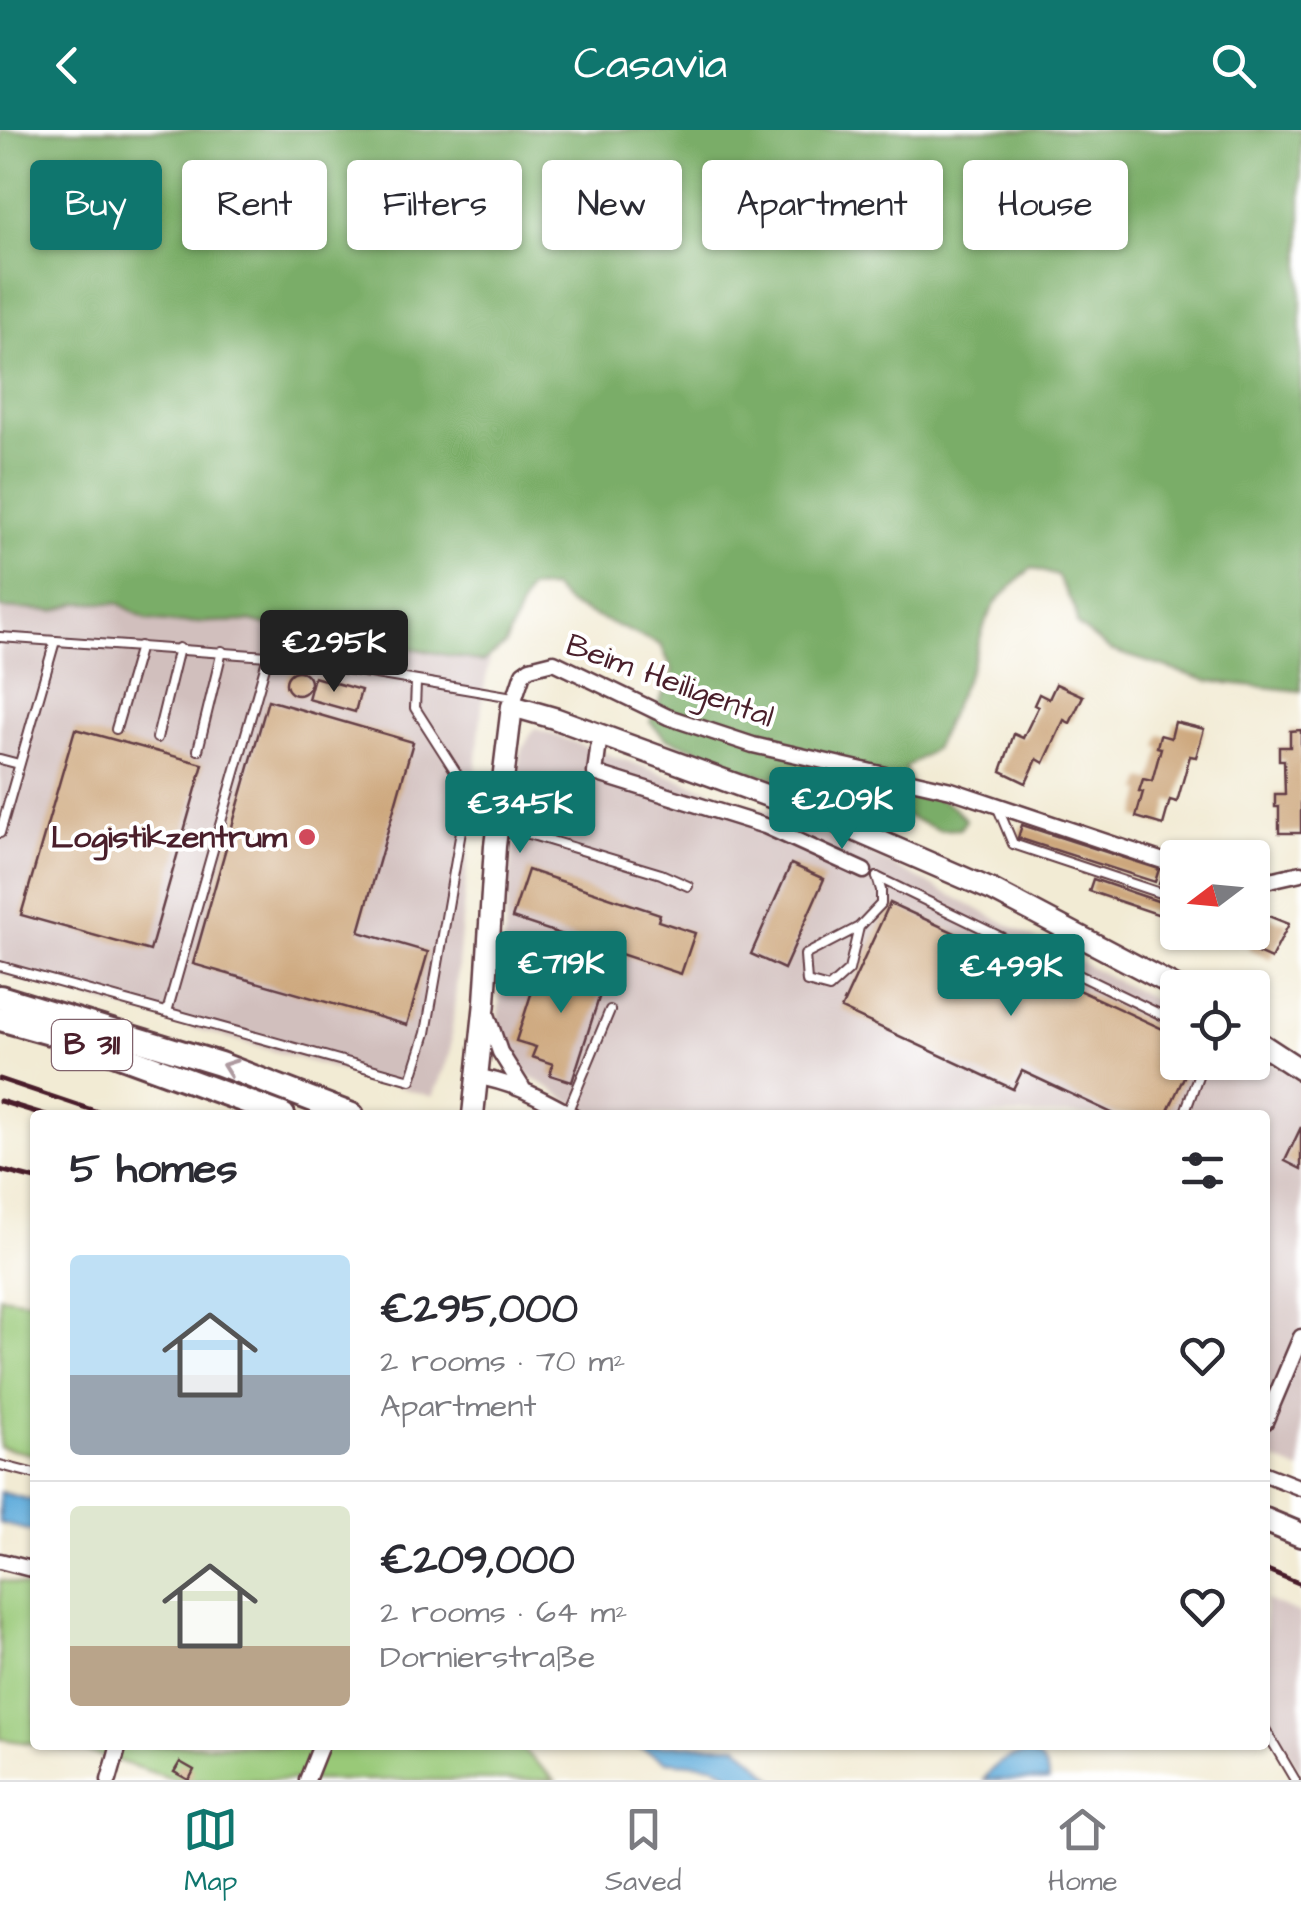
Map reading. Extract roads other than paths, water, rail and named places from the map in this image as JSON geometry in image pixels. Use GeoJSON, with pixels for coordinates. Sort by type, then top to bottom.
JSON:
{"type":"FeatureCollection","features":[{"type":"Feature","properties":{"kind":"main road","name":"B 311"},"geometry":{"type":"LineString","coordinates":[[0,997],[220,1064],[339,1110]]}},
{"type":"Feature","properties":{"kind":"main road","name":"B 311"},"geometry":{"type":"LineString","coordinates":[[0,1019],[92,1045],[270,1110]]}},
{"type":"Feature","properties":{"kind":"main road"},"geometry":{"type":"LineString","coordinates":[[1270,1522],[1301,1535]]}},
{"type":"Feature","properties":{"kind":"street","name":"Beim Heiligental"},"geometry":{"type":"LineString","coordinates":[[512,701],[523,674],[539,664],[554,662],[668,717],[736,739],[950,790],[1160,860]]}},
{"type":"Feature","properties":{"kind":"street"},"geometry":{"type":"LineString","coordinates":[[473,1110],[512,701],[817,814],[992,890],[1160,979]]}},
{"type":"Feature","properties":{"kind":"street"},"geometry":{"type":"LineString","coordinates":[[600,734],[594,774],[765,826],[870,874]]}},
{"type":"Feature","properties":{"kind":"street"},"geometry":{"type":"LineString","coordinates":[[1270,880],[1301,874]]}},
{"type":"Feature","properties":{"kind":"street"},"geometry":{"type":"LineString","coordinates":[[485,1002],[492,1034],[522,1088]]}},
{"type":"Feature","properties":{"kind":"street"},"geometry":{"type":"LineString","coordinates":[[1270,1050],[1301,1070]]}},
{"type":"Feature","properties":{"kind":"street"},"geometry":{"type":"LineString","coordinates":[[476,1077],[522,1088],[562,1110]]}},
{"type":"Feature","properties":{"kind":"street"},"geometry":{"type":"LineString","coordinates":[[459,1110],[476,1077]]}},
{"type":"Feature","properties":{"kind":"street"},"geometry":{"type":"LineString","coordinates":[[1270,1410],[1301,1337]]}},
{"type":"Feature","properties":{"kind":"street"},"geometry":{"type":"LineString","coordinates":[[1270,1476],[1301,1488]]}},
{"type":"Feature","properties":{"kind":"street"},"geometry":{"type":"LineString","coordinates":[[0,1562],[30,1569]]}},
{"type":"Feature","properties":{"kind":"street"},"geometry":{"type":"LineString","coordinates":[[109,1780],[118,1750]]}},
{"type":"Feature","properties":{"kind":"street"},"geometry":{"type":"LineString","coordinates":[[307,1780],[319,1750]]}},
{"type":"Feature","properties":{"kind":"lane"},"geometry":{"type":"LineString","coordinates":[[0,638],[268,656],[512,701]]}},
{"type":"Feature","properties":{"kind":"lane"},"geometry":{"type":"LineString","coordinates":[[0,832],[55,641]]}},
{"type":"Feature","properties":{"kind":"lane"},"geometry":{"type":"LineString","coordinates":[[116,729],[140,646]]}},
{"type":"Feature","properties":{"kind":"lane"},"geometry":{"type":"LineString","coordinates":[[156,738],[178,648]]}},
{"type":"Feature","properties":{"kind":"lane"},"geometry":{"type":"LineString","coordinates":[[198,750],[222,651]]}},
{"type":"Feature","properties":{"kind":"lane"},"geometry":{"type":"LineString","coordinates":[[167,1012],[268,656]]}},
{"type":"Feature","properties":{"kind":"lane"},"geometry":{"type":"LineString","coordinates":[[0,966],[411,1080],[426,1033],[468,791],[415,708],[416,683]]}},
{"type":"Feature","properties":{"kind":"lane"},"geometry":{"type":"LineString","coordinates":[[0,759],[19,764]]}},
{"type":"Feature","properties":{"kind":"lane"},"geometry":{"type":"LineString","coordinates":[[997,806],[1013,844],[1160,893]]}},
{"type":"Feature","properties":{"kind":"lane"},"geometry":{"type":"LineString","coordinates":[[498,825],[661,874],[688,886]]}},
{"type":"Feature","properties":{"kind":"lane"},"geometry":{"type":"LineString","coordinates":[[858,927],[849,970],[829,988],[808,982],[804,955],[858,927],[880,904],[882,890],[870,874]]}},
{"type":"Feature","properties":{"kind":"lane"},"geometry":{"type":"LineString","coordinates":[[870,874],[1160,1014]]}},
{"type":"Feature","properties":{"kind":"lane"},"geometry":{"type":"LineString","coordinates":[[571,1110],[610,1010]]}},
{"type":"Feature","properties":{"kind":"lane"},"geometry":{"type":"LineString","coordinates":[[1186,1110],[1197,1080]]}},
{"type":"Feature","properties":{"kind":"lane"},"geometry":{"type":"LineString","coordinates":[[0,1465],[30,1473]]}},
{"type":"Feature","properties":{"kind":"lane"},"geometry":{"type":"LineString","coordinates":[[1270,1738],[1295,1780]]}},
{"type":"Feature","properties":{"kind":"water"},"geometry":{"type":"Polygon","coordinates":[[[0,1492],[30,1500],[30,1531],[0,1523],[0,1492]]]}},
{"type":"Feature","properties":{"kind":"water"},"geometry":{"type":"Polygon","coordinates":[[[644,1750],[743,1750],[775,1780],[741,1780],[714,1765],[666,1761],[644,1750]]]}},
{"type":"Feature","properties":{"kind":"water"},"geometry":{"type":"Polygon","coordinates":[[[1028,1753],[1043,1763],[1049,1780],[984,1780],[1002,1761],[1028,1753]]]}},
{"type":"Feature","properties":{"kind":"railway"},"geometry":{"type":"LineString","coordinates":[[0,1079],[92,1110]]}},
{"type":"Feature","properties":{"kind":"railway"},"geometry":{"type":"LineString","coordinates":[[0,1101],[30,1110]]}},
{"type":"Feature","properties":{"kind":"railway"},"geometry":{"type":"LineString","coordinates":[[0,1170],[30,1178]]}},
{"type":"Feature","properties":{"kind":"railway"},"geometry":{"type":"LineString","coordinates":[[1270,1571],[1301,1584]]}},
{"type":"Feature","properties":{"kind":"place","name":"Logistikzentrum"},"geometry":{"type":"Point","coordinates":[307,837]}}]}
